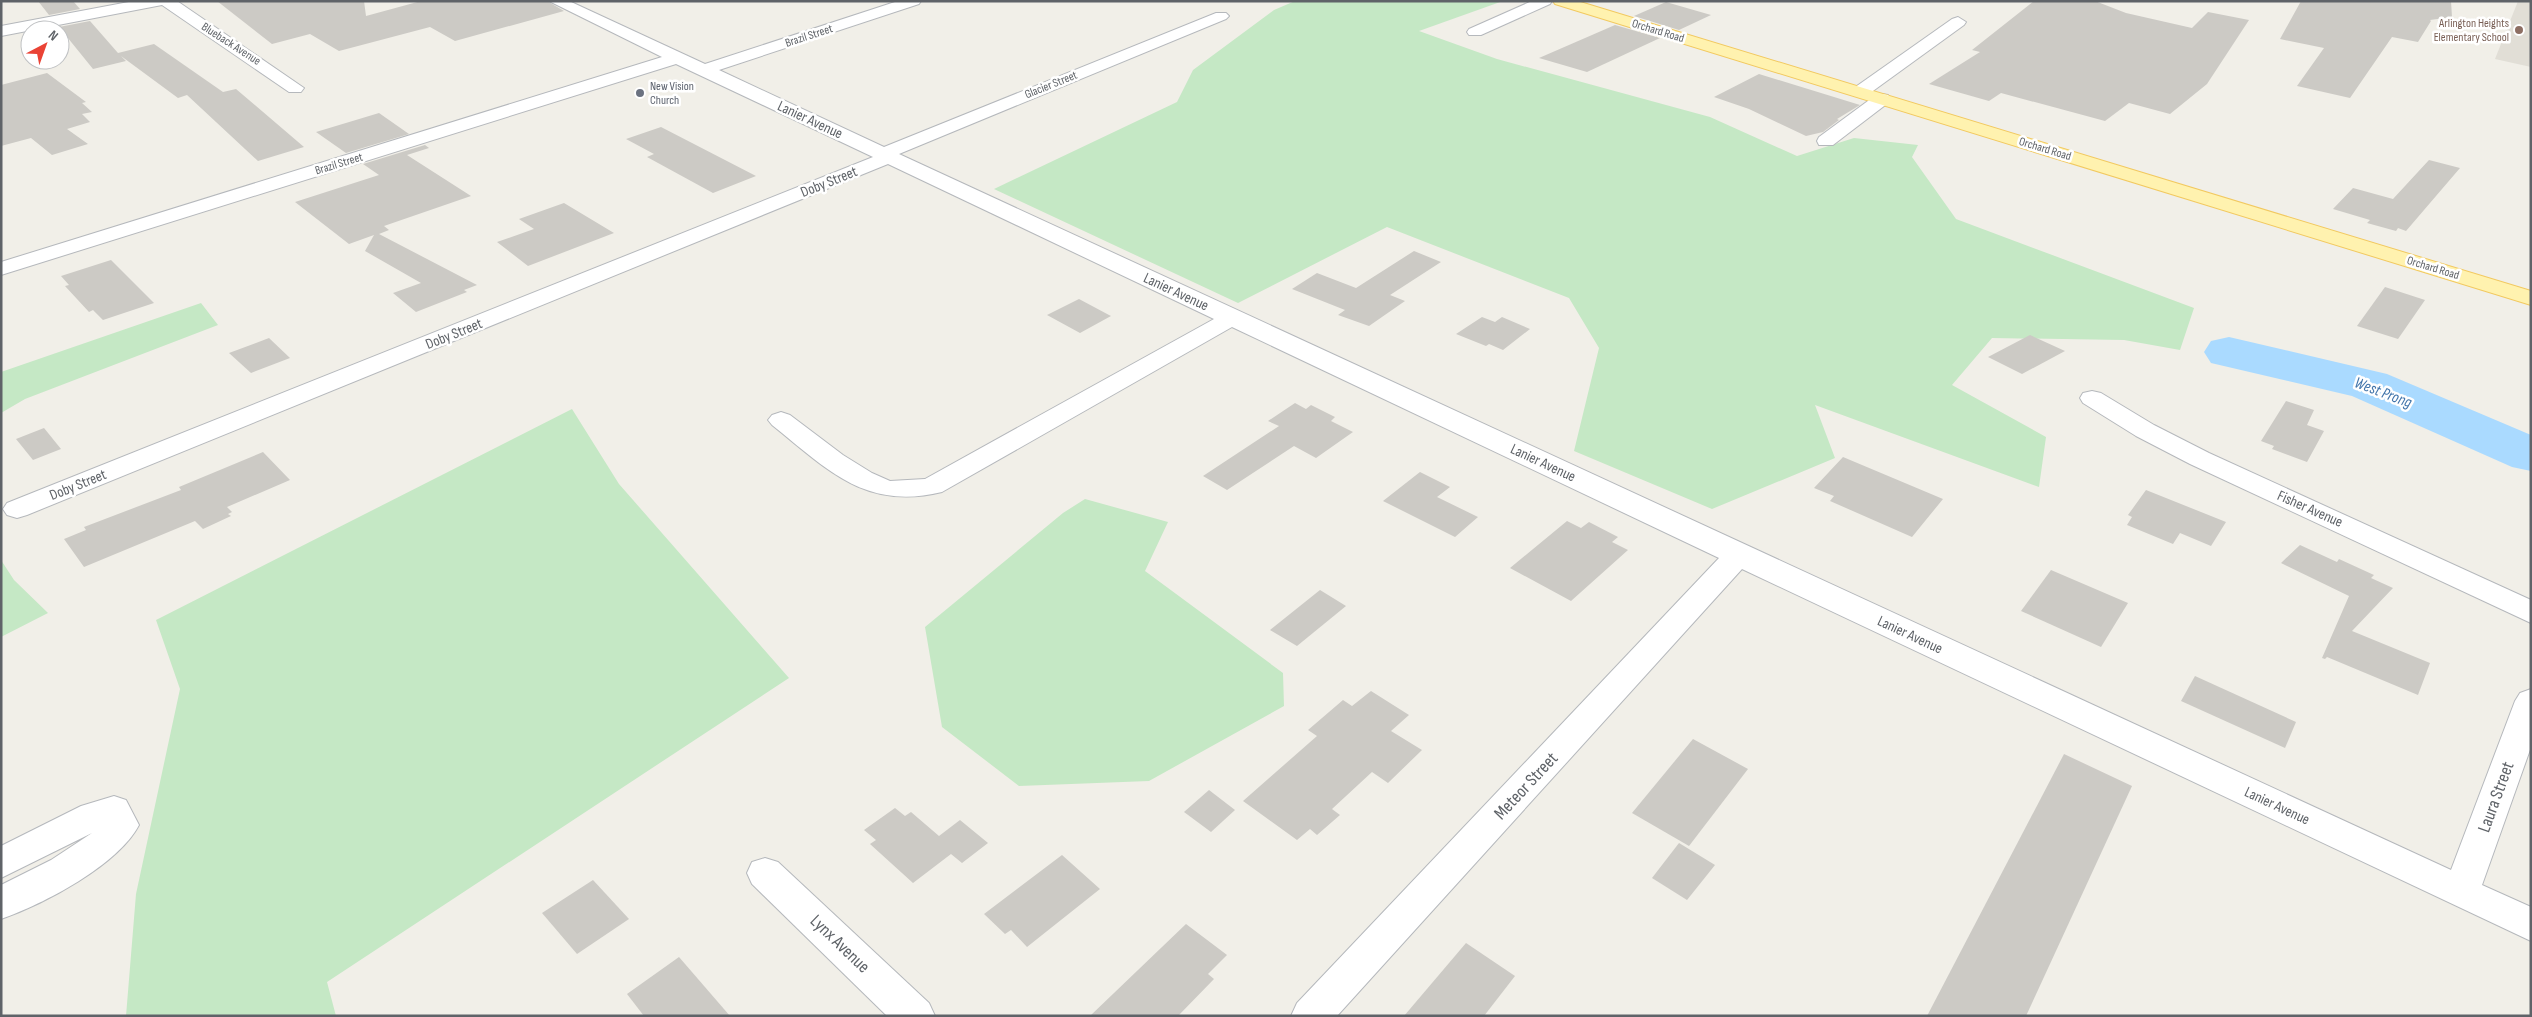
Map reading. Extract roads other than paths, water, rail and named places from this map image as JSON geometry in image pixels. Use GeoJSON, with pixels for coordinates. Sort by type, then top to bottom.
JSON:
{"type":"FeatureCollection","features":[{"type":"Feature","properties":{"kind":"main road","name":"Orchard Road"},"geometry":{"type":"LineString","coordinates":[[1560,1],[2531,298]]}},
{"type":"Feature","properties":{"kind":"street"},"geometry":{"type":"LineString","coordinates":[[1,31],[159,1]]}},
{"type":"Feature","properties":{"kind":"street","name":"Blueback Avenue"},"geometry":{"type":"LineString","coordinates":[[166,1],[295,88]]}},
{"type":"Feature","properties":{"kind":"street","name":"Brazil Street"},"geometry":{"type":"LineString","coordinates":[[703,70],[914,1]]}},
{"type":"Feature","properties":{"kind":"street"},"geometry":{"type":"LineString","coordinates":[[1475,32],[1545,1]]}},
{"type":"Feature","properties":{"kind":"street","name":"Lanier Avenue"},"geometry":{"type":"LineString","coordinates":[[560,2],[2531,925]]}},
{"type":"Feature","properties":{"kind":"street","name":"Glacier Street"},"geometry":{"type":"LineString","coordinates":[[886,156],[1221,16]]}},
{"type":"Feature","properties":{"kind":"street"},"geometry":{"type":"LineString","coordinates":[[1860,92],[1958,22]]}},
{"type":"Feature","properties":{"kind":"street","name":"Brazil Street"},"geometry":{"type":"LineString","coordinates":[[1,269],[677,58]]}},
{"type":"Feature","properties":{"kind":"street"},"geometry":{"type":"LineString","coordinates":[[1826,141],[1882,99]]}},
{"type":"Feature","properties":{"kind":"street","name":"Doby Street"},"geometry":{"type":"LineString","coordinates":[[17,509],[886,156]]}},
{"type":"Feature","properties":{"kind":"street"},"geometry":{"type":"LineString","coordinates":[[780,420],[862,480],[888,489],[932,486],[1232,318]]}},
{"type":"Feature","properties":{"kind":"street","name":"Fisher Avenue"},"geometry":{"type":"LineString","coordinates":[[2092,398],[2155,437],[2199,460],[2440,568],[2531,614]]}},
{"type":"Feature","properties":{"kind":"street","name":"Meteor Street"},"geometry":{"type":"LineString","coordinates":[[1312,1016],[1739,554]]}},
{"type":"Feature","properties":{"kind":"street","name":"Laura Street"},"geometry":{"type":"LineString","coordinates":[[2461,893],[2531,701]]}},
{"type":"Feature","properties":{"kind":"street"},"geometry":{"type":"LineString","coordinates":[[1,863],[93,816],[114,810],[121,825],[103,846],[64,872],[1,904]]}},
{"type":"Feature","properties":{"kind":"street","name":"Lynx Avenue"},"geometry":{"type":"LineString","coordinates":[[765,873],[915,1016]]}},
{"type":"Feature","properties":{"kind":"waterway","name":"West Prong"},"geometry":{"type":"LineString","coordinates":[[2229,352],[2369,385],[2531,455]]}},
{"type":"Feature","properties":{"kind":"place","name":"Arlington Heights Elementary School"},"geometry":{"type":"Point","coordinates":[2519,30]}},
{"type":"Feature","properties":{"kind":"place","name":"New Vision Church"},"geometry":{"type":"Point","coordinates":[640,93]}}]}
